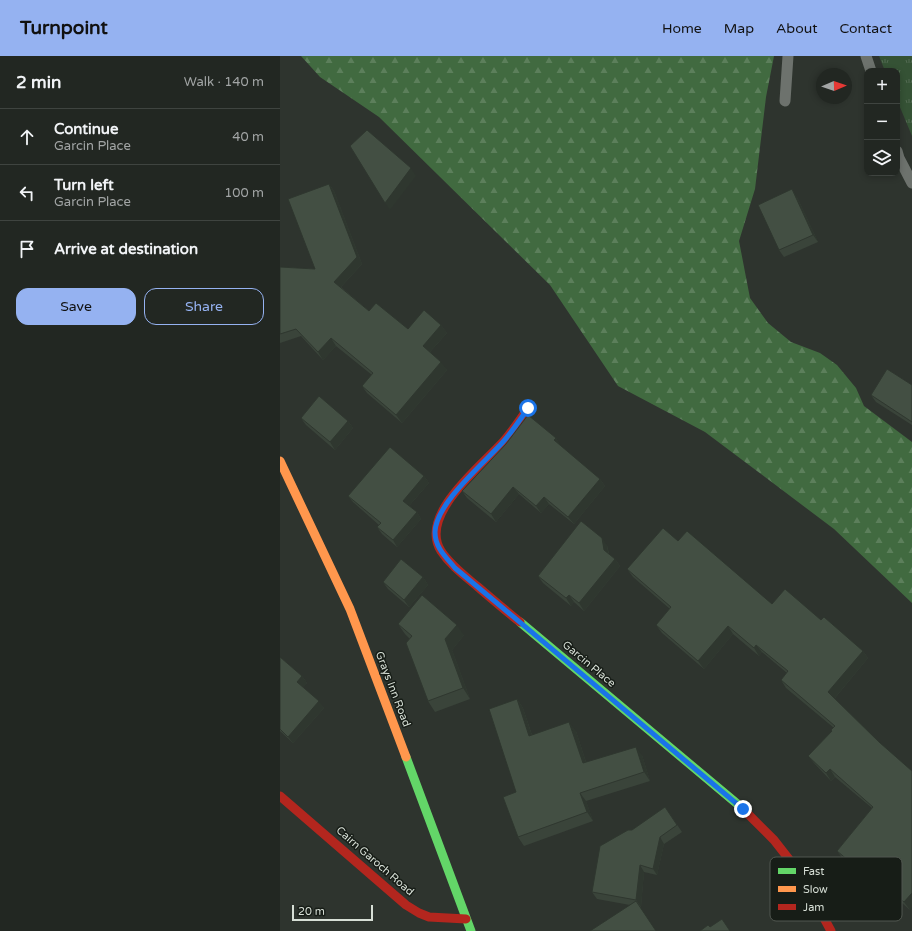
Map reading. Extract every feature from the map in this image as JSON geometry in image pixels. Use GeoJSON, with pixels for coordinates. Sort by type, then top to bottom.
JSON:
{"type":"FeatureCollection","features":[{"type":"Feature","properties":{"kind":"street","name":"Garcin Place"},"geometry":{"type":"LineString","coordinates":[[528,408],[504,441],[454,494],[438,517],[435,532],[438,548],[455,568],[743,809],[774,840],[787,857]]}},
{"type":"Feature","properties":{"kind":"street","name":"Grays Inn Road"},"geometry":{"type":"LineString","coordinates":[[280,461],[350,609],[471,931]]}},
{"type":"Feature","properties":{"kind":"street","name":"Cairn Garoch Road"},"geometry":{"type":"LineString","coordinates":[[280,796],[406,905],[429,917],[466,919]]}},
{"type":"Feature","properties":{"kind":"street","name":"Garcin Place"},"geometry":{"type":"LineString","coordinates":[[826,921],[831,931]]}},
{"type":"Feature","properties":{"kind":"lane"},"geometry":{"type":"LineString","coordinates":[[785,101],[788,56]]}},
{"type":"Feature","properties":{"kind":"lane"},"geometry":{"type":"LineString","coordinates":[[866,56],[870,68]]}},
{"type":"Feature","properties":{"kind":"lane"},"geometry":{"type":"LineString","coordinates":[[900,160],[912,182]]}},
{"type":"Feature","properties":{"kind":"green space"},"geometry":{"type":"Polygon","coordinates":[[[301,56],[774,56],[766,97],[755,189],[739,241],[750,298],[768,323],[791,342],[820,353],[837,365],[856,388],[864,406],[912,442],[912,603],[834,529],[705,432],[618,386],[550,285],[379,117],[320,77],[301,56]]]}},
{"type":"Feature","properties":{"kind":"green space"},"geometry":{"type":"Polygon","coordinates":[[[879,56],[912,56],[912,136],[900,107],[900,68],[884,68],[879,56]]]}},
{"type":"Feature","properties":{"kind":"building"},"geometry":{"type":"Polygon","coordinates":[[[367,130],[411,168],[385,203],[350,146],[367,130]]]}},
{"type":"Feature","properties":{"kind":"building"},"geometry":{"type":"Polygon","coordinates":[[[329,184],[357,257],[334,282],[369,311],[376,303],[408,329],[424,310],[441,325],[423,346],[441,362],[396,415],[362,386],[373,373],[331,338],[318,352],[296,329],[280,334],[280,267],[315,269],[288,199],[329,184]]]}},
{"type":"Feature","properties":{"kind":"building"},"geometry":{"type":"Polygon","coordinates":[[[792,189],[813,235],[779,250],[758,205],[792,189]]]}},
{"type":"Feature","properties":{"kind":"building"},"geometry":{"type":"Polygon","coordinates":[[[887,369],[912,385],[912,422],[871,395],[887,369]]]}},
{"type":"Feature","properties":{"kind":"building"},"geometry":{"type":"Polygon","coordinates":[[[319,396],[348,421],[330,442],[301,418],[319,396]]]}},
{"type":"Feature","properties":{"kind":"building"},"geometry":{"type":"Polygon","coordinates":[[[528,415],[556,438],[554,440],[600,479],[568,517],[544,497],[536,506],[513,487],[491,514],[462,491],[506,444],[528,415]]]}},
{"type":"Feature","properties":{"kind":"building"},"geometry":{"type":"Polygon","coordinates":[[[390,447],[424,476],[403,501],[417,512],[393,540],[377,527],[381,523],[348,496],[390,447]]]}},
{"type":"Feature","properties":{"kind":"building"},"geometry":{"type":"Polygon","coordinates":[[[581,521],[602,538],[604,550],[615,559],[579,603],[569,595],[566,598],[538,576],[581,521]]]}},
{"type":"Feature","properties":{"kind":"building"},"geometry":{"type":"Polygon","coordinates":[[[663,528],[678,541],[687,531],[772,604],[785,589],[821,620],[824,617],[863,651],[828,692],[879,742],[912,771],[912,893],[904,902],[902,900],[902,857],[844,857],[837,851],[873,807],[830,769],[826,773],[808,756],[835,726],[781,680],[788,671],[756,645],[754,648],[728,626],[698,661],[656,625],[671,607],[627,569],[663,528]]]}},
{"type":"Feature","properties":{"kind":"building"},"geometry":{"type":"Polygon","coordinates":[[[401,559],[423,577],[404,600],[383,582],[401,559]]]}},
{"type":"Feature","properties":{"kind":"building"},"geometry":{"type":"Polygon","coordinates":[[[422,595],[457,625],[445,639],[463,688],[428,701],[406,643],[412,636],[398,624],[422,595]]]}},
{"type":"Feature","properties":{"kind":"building"},"geometry":{"type":"Polygon","coordinates":[[[280,657],[302,676],[297,682],[319,701],[288,737],[280,729],[280,657]]]}},
{"type":"Feature","properties":{"kind":"building"},"geometry":{"type":"Polygon","coordinates":[[[517,699],[529,736],[569,722],[583,763],[636,747],[644,772],[580,793],[587,812],[518,837],[503,797],[516,792],[489,709],[517,699]]]}},
{"type":"Feature","properties":{"kind":"building"},"geometry":{"type":"Polygon","coordinates":[[[665,807],[677,825],[660,837],[653,869],[640,865],[636,900],[592,892],[600,846],[628,830],[632,830],[665,807]]]}},
{"type":"Feature","properties":{"kind":"building"},"geometry":{"type":"Polygon","coordinates":[[[636,901],[656,931],[590,931],[636,901]]]}},
{"type":"Feature","properties":{"kind":"building"},"geometry":{"type":"Polygon","coordinates":[[[722,919],[730,931],[700,931],[708,925],[710,927],[722,919]]]}},
{"type":"Feature","properties":{"kind":"traffic: fast"},"geometry":{"type":"LineString","coordinates":[[520,622],[741,807]]}},
{"type":"Feature","properties":{"kind":"traffic: fast"},"geometry":{"type":"LineString","coordinates":[[406,757],[471,931]]}},
{"type":"Feature","properties":{"kind":"traffic: slow"},"geometry":{"type":"LineString","coordinates":[[280,461],[350,609],[406,757]]}},
{"type":"Feature","properties":{"kind":"traffic: jam"},"geometry":{"type":"LineString","coordinates":[[520,622],[454,566],[441,551],[436,537],[438,522],[445,507],[455,492],[503,442],[528,408]]}},
{"type":"Feature","properties":{"kind":"traffic: jam"},"geometry":{"type":"LineString","coordinates":[[280,796],[406,905],[429,917],[466,919]]}},
{"type":"Feature","properties":{"kind":"traffic: jam"},"geometry":{"type":"LineString","coordinates":[[741,807],[774,840],[787,857]]}},
{"type":"Feature","properties":{"kind":"traffic: jam"},"geometry":{"type":"LineString","coordinates":[[826,921],[831,931]]}},
{"type":"Feature","properties":{"kind":"route"},"geometry":{"type":"LineString","coordinates":[[528,408],[504,441],[454,494],[438,517],[435,532],[438,548],[455,568],[743,809]]}}]}
